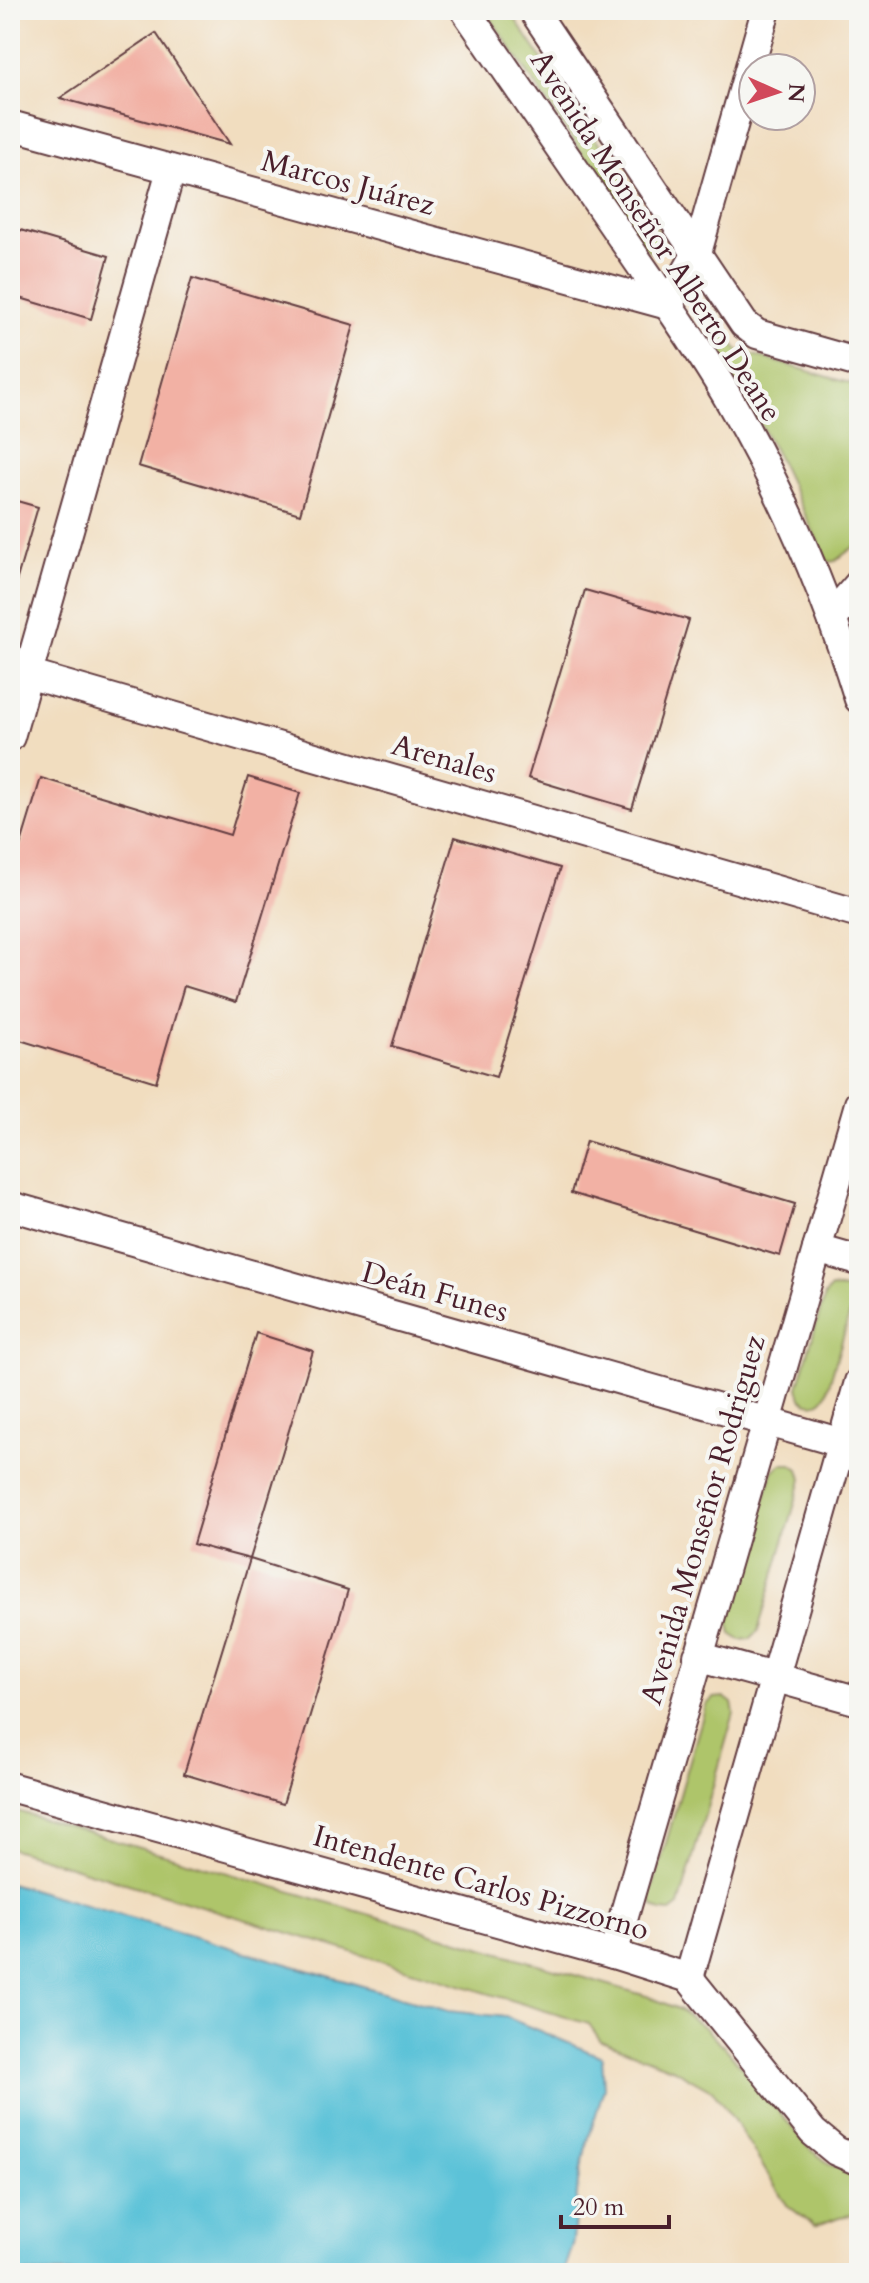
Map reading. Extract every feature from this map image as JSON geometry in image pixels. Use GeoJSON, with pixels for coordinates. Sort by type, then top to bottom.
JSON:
{"type":"FeatureCollection","features":[{"type":"Feature","properties":{"kind":"street","name":"Avenida Monseñor Alberto Deane"},"geometry":{"type":"LineString","coordinates":[[465,10],[707,363],[784,503],[833,621]]}},
{"type":"Feature","properties":{"kind":"street","name":"Avenida Monseñor Alberto Deane"},"geometry":{"type":"LineString","coordinates":[[533,10],[744,324],[757,334],[859,363]]}},
{"type":"Feature","properties":{"kind":"street"},"geometry":{"type":"LineString","coordinates":[[668,305],[697,253],[766,10]]}},
{"type":"Feature","properties":{"kind":"street","name":"Marcos Juárez"},"geometry":{"type":"LineString","coordinates":[[10,125],[668,305]]}},
{"type":"Feature","properties":{"kind":"street"},"geometry":{"type":"LineString","coordinates":[[10,737],[19,672],[171,170]]}},
{"type":"Feature","properties":{"kind":"street"},"geometry":{"type":"LineString","coordinates":[[859,584],[833,621],[859,699]]}},
{"type":"Feature","properties":{"kind":"street","name":"Arenales"},"geometry":{"type":"LineString","coordinates":[[19,672],[859,914]]}},
{"type":"Feature","properties":{"kind":"street","name":"Avenida Monseñor Rodriguez"},"geometry":{"type":"LineString","coordinates":[[613,1954],[859,1104]]}},
{"type":"Feature","properties":{"kind":"street","name":"Deán Funes"},"geometry":{"type":"LineString","coordinates":[[10,1206],[842,1443]]}},
{"type":"Feature","properties":{"kind":"street"},"geometry":{"type":"LineString","coordinates":[[817,1249],[859,1261]]}},
{"type":"Feature","properties":{"kind":"street"},"geometry":{"type":"LineString","coordinates":[[859,1382],[689,1978],[813,2132],[836,2151],[859,2161]]}},
{"type":"Feature","properties":{"kind":"street"},"geometry":{"type":"LineString","coordinates":[[698,1656],[859,1701]]}},
{"type":"Feature","properties":{"kind":"street","name":"Intendente Carlos Pizzorno"},"geometry":{"type":"LineString","coordinates":[[10,1787],[613,1954],[689,1978]]}},
{"type":"Feature","properties":{"kind":"green space"},"geometry":{"type":"Polygon","coordinates":[[[485,10],[509,10],[663,239],[664,246],[659,252],[647,250],[485,10]]]}},
{"type":"Feature","properties":{"kind":"green space"},"geometry":{"type":"Polygon","coordinates":[[[717,319],[737,350],[859,386],[859,543],[835,561],[826,559],[774,449],[715,346],[717,319]]]}},
{"type":"Feature","properties":{"kind":"green space"},"geometry":{"type":"Polygon","coordinates":[[[831,1288],[847,1290],[853,1303],[826,1395],[818,1403],[811,1403],[801,1398],[798,1387],[825,1295],[831,1288]]]}},
{"type":"Feature","properties":{"kind":"green space"},"geometry":{"type":"Polygon","coordinates":[[[781,1464],[791,1464],[799,1469],[802,1479],[758,1631],[750,1639],[740,1640],[731,1634],[729,1623],[773,1471],[781,1464]]]}},
{"type":"Feature","properties":{"kind":"green space"},"geometry":{"type":"Polygon","coordinates":[[[724,1697],[732,1703],[734,1713],[679,1906],[671,1912],[661,1911],[653,1906],[650,1898],[706,1705],[714,1698],[724,1697]]]}},
{"type":"Feature","properties":{"kind":"green space"},"geometry":{"type":"Polygon","coordinates":[[[10,1809],[650,1997],[680,2010],[724,2046],[811,2150],[831,2165],[859,2175],[859,2214],[815,2226],[787,2205],[713,2091],[674,2069],[601,2041],[589,2024],[10,1848],[10,1809]]]}},
{"type":"Feature","properties":{"kind":"water"},"geometry":{"type":"Polygon","coordinates":[[[10,1883],[448,2011],[506,2017],[602,2057],[604,2088],[578,2182],[573,2241],[563,2273],[10,2273],[10,1883]]]}},
{"type":"Feature","properties":{"kind":"building"},"geometry":{"type":"Polygon","coordinates":[[[156,33],[230,144],[60,98],[156,33]]]}},
{"type":"Feature","properties":{"kind":"building"},"geometry":{"type":"Polygon","coordinates":[[[10,227],[109,256],[91,319],[10,295],[10,227]]]}},
{"type":"Feature","properties":{"kind":"building"},"geometry":{"type":"Polygon","coordinates":[[[192,278],[354,325],[300,514],[138,466],[192,278]]]}},
{"type":"Feature","properties":{"kind":"building"},"geometry":{"type":"Polygon","coordinates":[[[10,499],[38,507],[11,599],[10,599],[10,499]]]}},
{"type":"Feature","properties":{"kind":"building"},"geometry":{"type":"Polygon","coordinates":[[[585,590],[689,620],[632,809],[528,778],[585,590]]]}},
{"type":"Feature","properties":{"kind":"building"},"geometry":{"type":"Polygon","coordinates":[[[248,777],[300,793],[236,1002],[184,986],[156,1082],[10,1037],[10,880],[41,778],[230,835],[248,777]]]}},
{"type":"Feature","properties":{"kind":"building"},"geometry":{"type":"Polygon","coordinates":[[[455,837],[560,868],[496,1077],[392,1046],[455,837]]]}},
{"type":"Feature","properties":{"kind":"building"},"geometry":{"type":"Polygon","coordinates":[[[586,1141],[795,1204],[780,1256],[571,1193],[586,1141]]]}},
{"type":"Feature","properties":{"kind":"building"},"geometry":{"type":"Polygon","coordinates":[[[256,1333],[313,1351],[250,1559],[193,1544],[256,1333]]]}},
{"type":"Feature","properties":{"kind":"building"},"geometry":{"type":"Polygon","coordinates":[[[250,1559],[348,1590],[283,1804],[184,1774],[250,1559]]]}}]}
